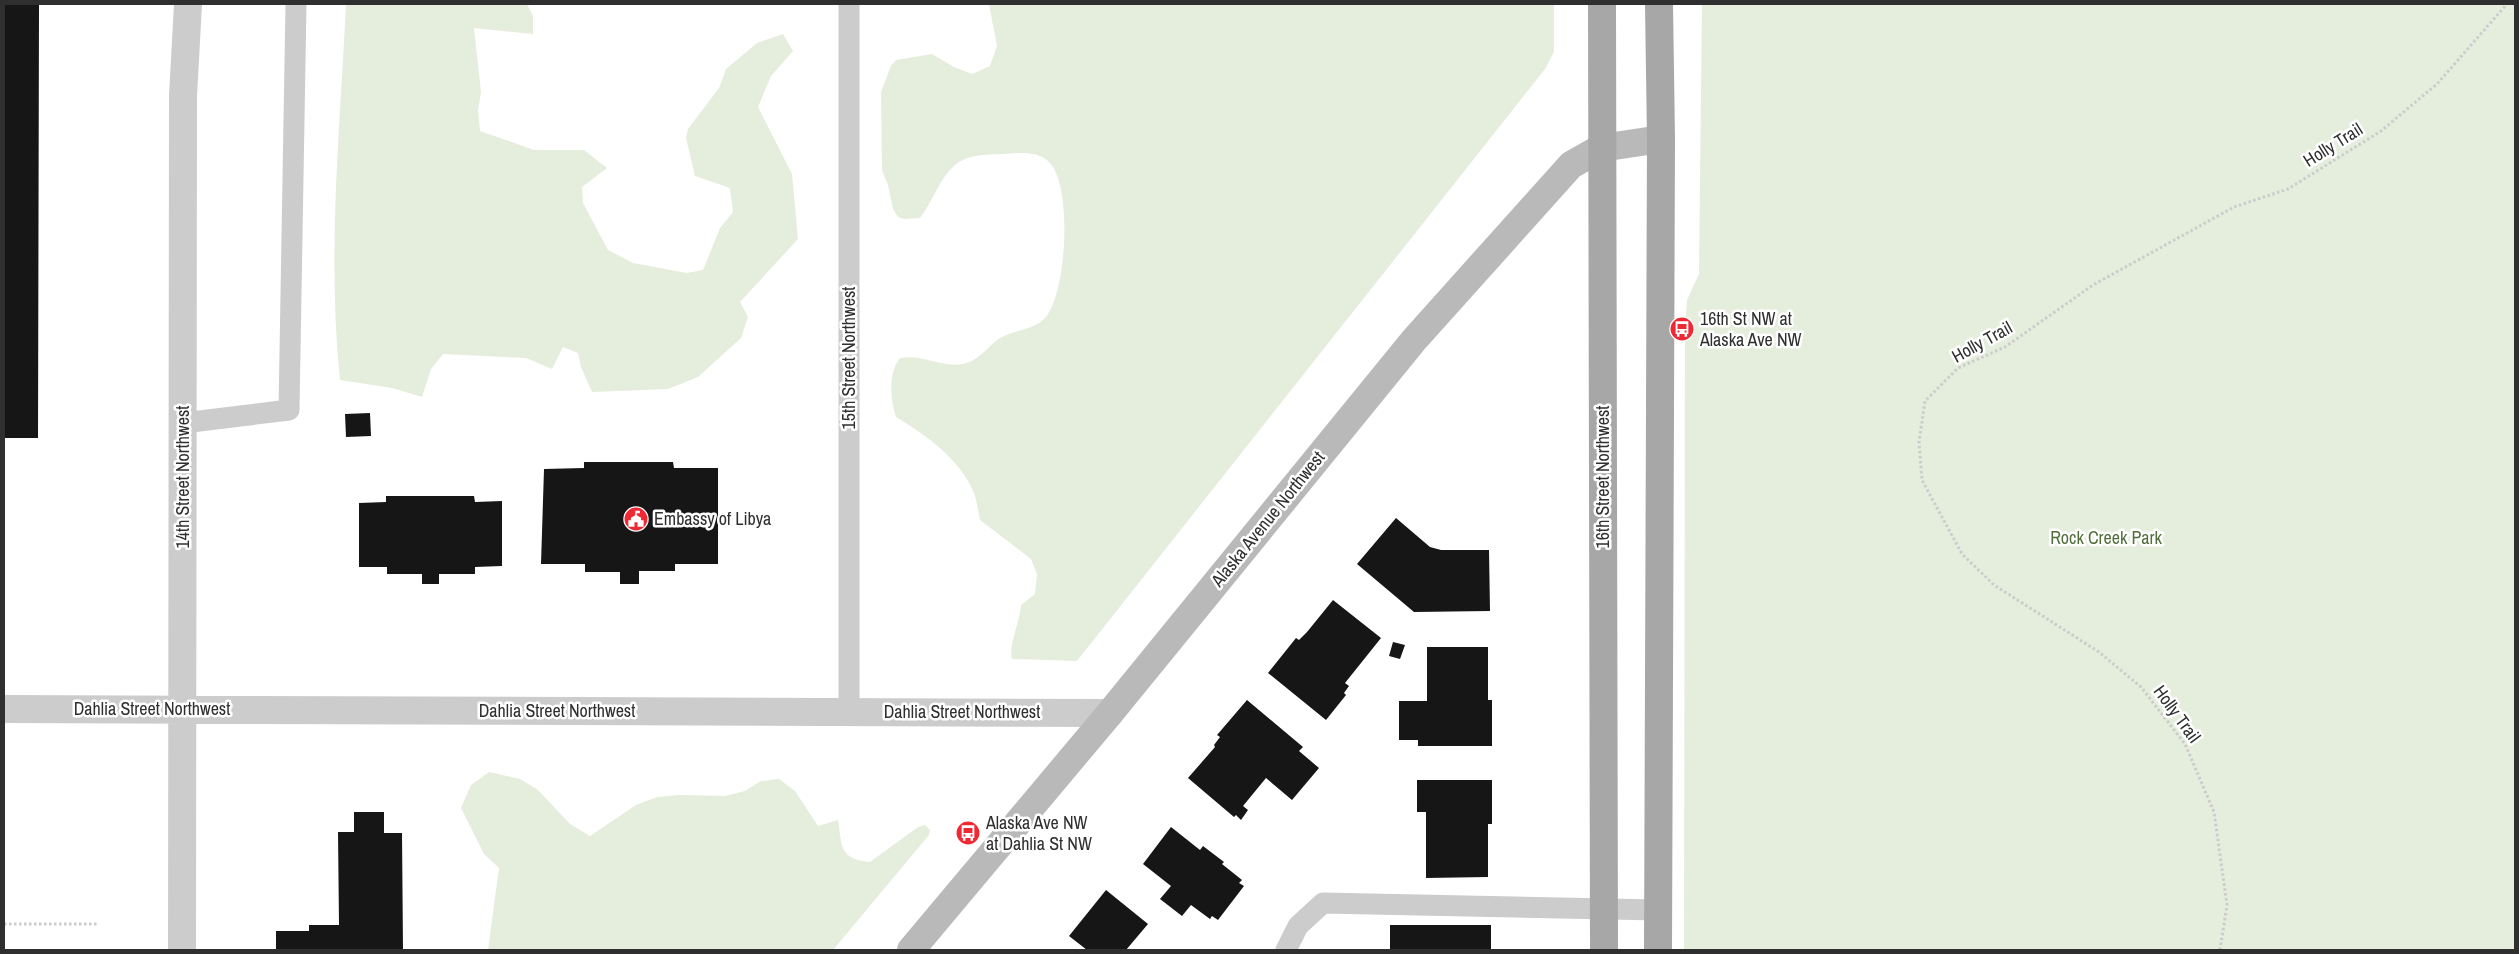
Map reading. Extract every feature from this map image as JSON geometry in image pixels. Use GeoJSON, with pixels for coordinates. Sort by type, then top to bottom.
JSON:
{"type":"FeatureCollection","features":[{"type":"Feature","properties":{"kind":"main road","name":"16th Street Northwest"},"geometry":{"type":"LineString","coordinates":[[1602,4],[1604,950]]}},
{"type":"Feature","properties":{"kind":"main road"},"geometry":{"type":"LineString","coordinates":[[1658,950],[1661,139],[1659,4]]}},
{"type":"Feature","properties":{"kind":"main road","name":"Alaska Avenue Northwest"},"geometry":{"type":"LineString","coordinates":[[911,950],[1110,713],[1414,340],[1571,165],[1601,148],[1661,139]]}},
{"type":"Feature","properties":{"kind":"street","name":"14th Street Northwest"},"geometry":{"type":"LineString","coordinates":[[182,950],[183,96],[188,4]]}},
{"type":"Feature","properties":{"kind":"street","name":"Dahlia Street Northwest"},"geometry":{"type":"LineString","coordinates":[[4,709],[1110,713]]}},
{"type":"Feature","properties":{"kind":"lane"},"geometry":{"type":"LineString","coordinates":[[183,423],[289,410],[296,4]]}},
{"type":"Feature","properties":{"kind":"lane","name":"15th Street Northwest"},"geometry":{"type":"LineString","coordinates":[[849,712],[850,4]]}},
{"type":"Feature","properties":{"kind":"lane"},"geometry":{"type":"LineString","coordinates":[[1286,950],[1298,926],[1323,903],[1658,910]]}},
{"type":"Feature","properties":{"kind":"path","name":"Holly Trail"},"geometry":{"type":"LineString","coordinates":[[2220,950],[2227,905],[2214,812],[2185,744],[2134,681],[2099,652],[1994,585],[1962,554],[1922,480],[1919,442],[1925,401],[1958,368],[2005,347],[2094,285],[2234,207],[2288,189],[2381,130],[2437,84],[2507,4]]}},
{"type":"Feature","properties":{"kind":"path"},"geometry":{"type":"LineString","coordinates":[[4,924],[97,924]]}},
{"type":"Feature","properties":{"kind":"green space"},"geometry":{"type":"Polygon","coordinates":[[[346,4],[527,4],[533,16],[533,34],[474,28],[481,92],[478,110],[480,131],[534,150],[584,150],[607,168],[582,187],[583,203],[608,250],[633,263],[687,273],[703,270],[720,228],[733,212],[730,188],[695,176],[686,138],[688,129],[719,88],[726,69],[757,43],[783,34],[793,51],[771,76],[758,107],[792,174],[798,239],[740,302],[748,317],[741,338],[698,377],[668,389],[592,392],[581,367],[578,353],[563,347],[552,369],[526,358],[443,354],[431,369],[422,397],[392,388],[340,380],[336,333],[335,239],[346,4]]]}},
{"type":"Feature","properties":{"kind":"green space"},"geometry":{"type":"Polygon","coordinates":[[[989,4],[1554,4],[1554,52],[1545,69],[1077,661],[1012,659],[1013,641],[1021,605],[1035,594],[1037,574],[1031,559],[980,520],[974,493],[960,469],[930,440],[896,417],[892,402],[891,386],[893,371],[900,358],[916,358],[955,365],[974,360],[1000,338],[1035,325],[1045,318],[1058,287],[1064,240],[1062,193],[1057,174],[1044,158],[1027,153],[1014,153],[977,156],[960,161],[940,183],[920,218],[904,219],[898,217],[893,209],[888,185],[882,170],[881,92],[891,66],[896,60],[932,54],[954,67],[972,74],[990,66],[997,46],[989,4]]]}},
{"type":"Feature","properties":{"kind":"green space","name":"Rock Creek Park"},"geometry":{"type":"Polygon","coordinates":[[[1702,4],[2515,4],[2515,950],[1684,950],[1685,329],[1687,300],[1699,274],[1702,4]]]}},
{"type":"Feature","properties":{"kind":"green space"},"geometry":{"type":"Polygon","coordinates":[[[489,772],[520,779],[538,790],[570,824],[590,836],[636,805],[657,797],[679,795],[725,796],[745,791],[761,781],[779,779],[795,791],[818,826],[838,820],[844,850],[852,858],[870,862],[918,827],[925,825],[930,830],[929,835],[833,950],[488,950],[499,868],[484,854],[461,808],[471,785],[489,772]]]}},
{"type":"Feature","properties":{"kind":"building"},"geometry":{"type":"Polygon","coordinates":[[[4,4],[39,4],[38,438],[4,438],[4,4]]]}},
{"type":"Feature","properties":{"kind":"building"},"geometry":{"type":"Polygon","coordinates":[[[370,413],[371,436],[346,437],[345,414],[370,413]]]}},
{"type":"Feature","properties":{"kind":"building"},"geometry":{"type":"Polygon","coordinates":[[[584,462],[673,462],[674,468],[718,468],[718,564],[675,564],[675,571],[639,571],[639,584],[620,584],[620,572],[585,572],[585,564],[541,564],[544,469],[584,468],[584,462]]]}},
{"type":"Feature","properties":{"kind":"building"},"geometry":{"type":"Polygon","coordinates":[[[386,496],[474,496],[475,502],[502,501],[502,566],[475,567],[475,574],[439,574],[439,584],[422,584],[422,574],[387,574],[387,567],[359,567],[359,503],[386,502],[386,496]]]}},
{"type":"Feature","properties":{"kind":"building"},"geometry":{"type":"Polygon","coordinates":[[[1396,518],[1430,547],[1441,550],[1489,550],[1490,611],[1414,612],[1357,564],[1396,518]]]}},
{"type":"Feature","properties":{"kind":"building"},"geometry":{"type":"Polygon","coordinates":[[[1333,600],[1381,638],[1345,683],[1349,686],[1344,693],[1346,695],[1326,720],[1268,673],[1296,638],[1299,640],[1307,632],[1333,600]]]}},
{"type":"Feature","properties":{"kind":"building"},"geometry":{"type":"Polygon","coordinates":[[[1393,642],[1405,645],[1400,659],[1389,656],[1393,642]]]}},
{"type":"Feature","properties":{"kind":"building"},"geometry":{"type":"Polygon","coordinates":[[[1427,647],[1488,647],[1488,700],[1492,700],[1492,746],[1418,746],[1418,740],[1399,740],[1399,701],[1427,701],[1427,647]]]}},
{"type":"Feature","properties":{"kind":"building"},"geometry":{"type":"Polygon","coordinates":[[[1247,700],[1303,747],[1299,751],[1319,768],[1292,800],[1266,778],[1243,806],[1248,810],[1241,820],[1236,815],[1234,817],[1188,778],[1215,747],[1214,745],[1220,737],[1217,735],[1247,700]]]}},
{"type":"Feature","properties":{"kind":"building"},"geometry":{"type":"Polygon","coordinates":[[[1417,780],[1492,780],[1492,824],[1488,824],[1488,877],[1426,878],[1426,812],[1417,812],[1417,780]]]}},
{"type":"Feature","properties":{"kind":"building"},"geometry":{"type":"Polygon","coordinates":[[[354,812],[384,812],[384,833],[402,833],[403,950],[276,950],[276,931],[309,931],[309,925],[339,925],[338,832],[354,832],[354,812]]]}},
{"type":"Feature","properties":{"kind":"building"},"geometry":{"type":"Polygon","coordinates":[[[1171,827],[1200,850],[1203,846],[1224,862],[1222,864],[1242,880],[1239,883],[1244,886],[1218,920],[1212,916],[1210,919],[1191,905],[1182,916],[1160,899],[1171,886],[1143,864],[1171,827]]]}},
{"type":"Feature","properties":{"kind":"building"},"geometry":{"type":"Polygon","coordinates":[[[1106,890],[1148,924],[1126,950],[1087,950],[1069,936],[1106,890]]]}},
{"type":"Feature","properties":{"kind":"building"},"geometry":{"type":"Polygon","coordinates":[[[1390,925],[1491,925],[1491,950],[1390,950],[1390,925]]]}},
{"type":"Feature","properties":{"kind":"place","name":"16th St NW at Alaska Ave NW"},"geometry":{"type":"Point","coordinates":[1682,329]}},
{"type":"Feature","properties":{"kind":"place","name":"Embassy of Libya"},"geometry":{"type":"Point","coordinates":[636,519]}},
{"type":"Feature","properties":{"kind":"place","name":"Alaska Ave NW at Dahlia St NW"},"geometry":{"type":"Point","coordinates":[968,833]}}]}
